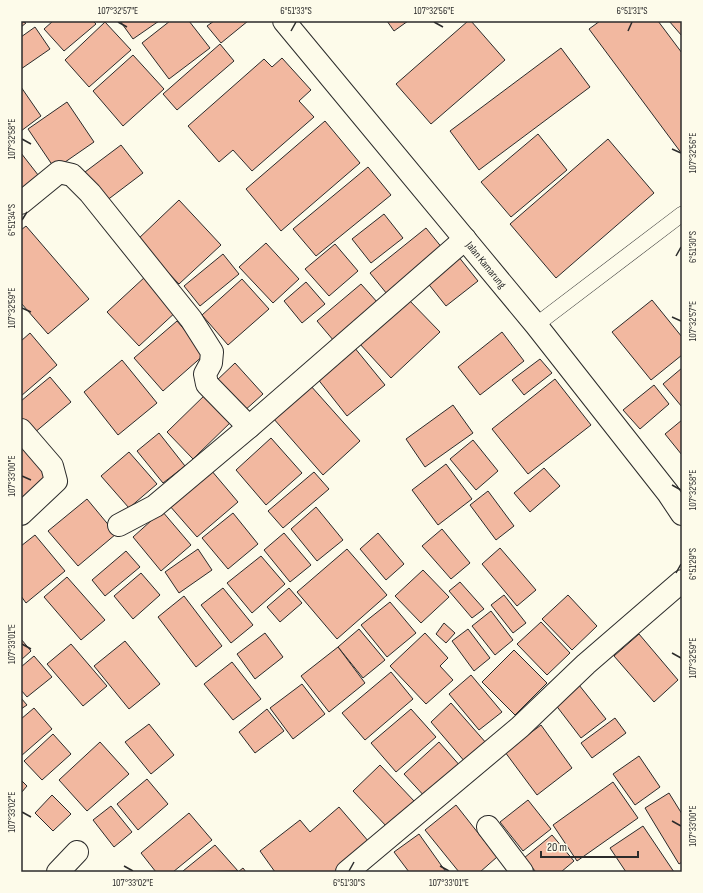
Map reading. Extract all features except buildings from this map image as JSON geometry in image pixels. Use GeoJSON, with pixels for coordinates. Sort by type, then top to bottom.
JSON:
{"type":"FeatureCollection","features":[{"type":"Feature","properties":{"kind":"street","name":"Jalan Kamarung"},"geometry":{"type":"LineString","coordinates":[[289,23],[464,239],[675,487],[682,514]]}},
{"type":"Feature","properties":{"kind":"street"},"geometry":{"type":"LineString","coordinates":[[21,203],[59,172],[72,175],[90,193],[191,319],[212,352],[211,363],[205,374],[207,384],[249,427]]}},
{"type":"Feature","properties":{"kind":"street"},"geometry":{"type":"LineString","coordinates":[[119,525],[155,506],[249,427],[464,239]]}},
{"type":"Feature","properties":{"kind":"street"},"geometry":{"type":"LineString","coordinates":[[21,430],[52,466],[56,481],[21,514]]}},
{"type":"Feature","properties":{"kind":"street"},"geometry":{"type":"LineString","coordinates":[[347,872],[520,727],[586,664],[682,581]]}},
{"type":"Feature","properties":{"kind":"street"},"geometry":{"type":"LineString","coordinates":[[488,827],[522,872]]}},
{"type":"Feature","properties":{"kind":"street"},"geometry":{"type":"LineString","coordinates":[[58,872],[77,852]]}},
{"type":"Feature","properties":{"kind":"lane"},"geometry":{"type":"LineString","coordinates":[[536,325],[682,214]]}}]}
